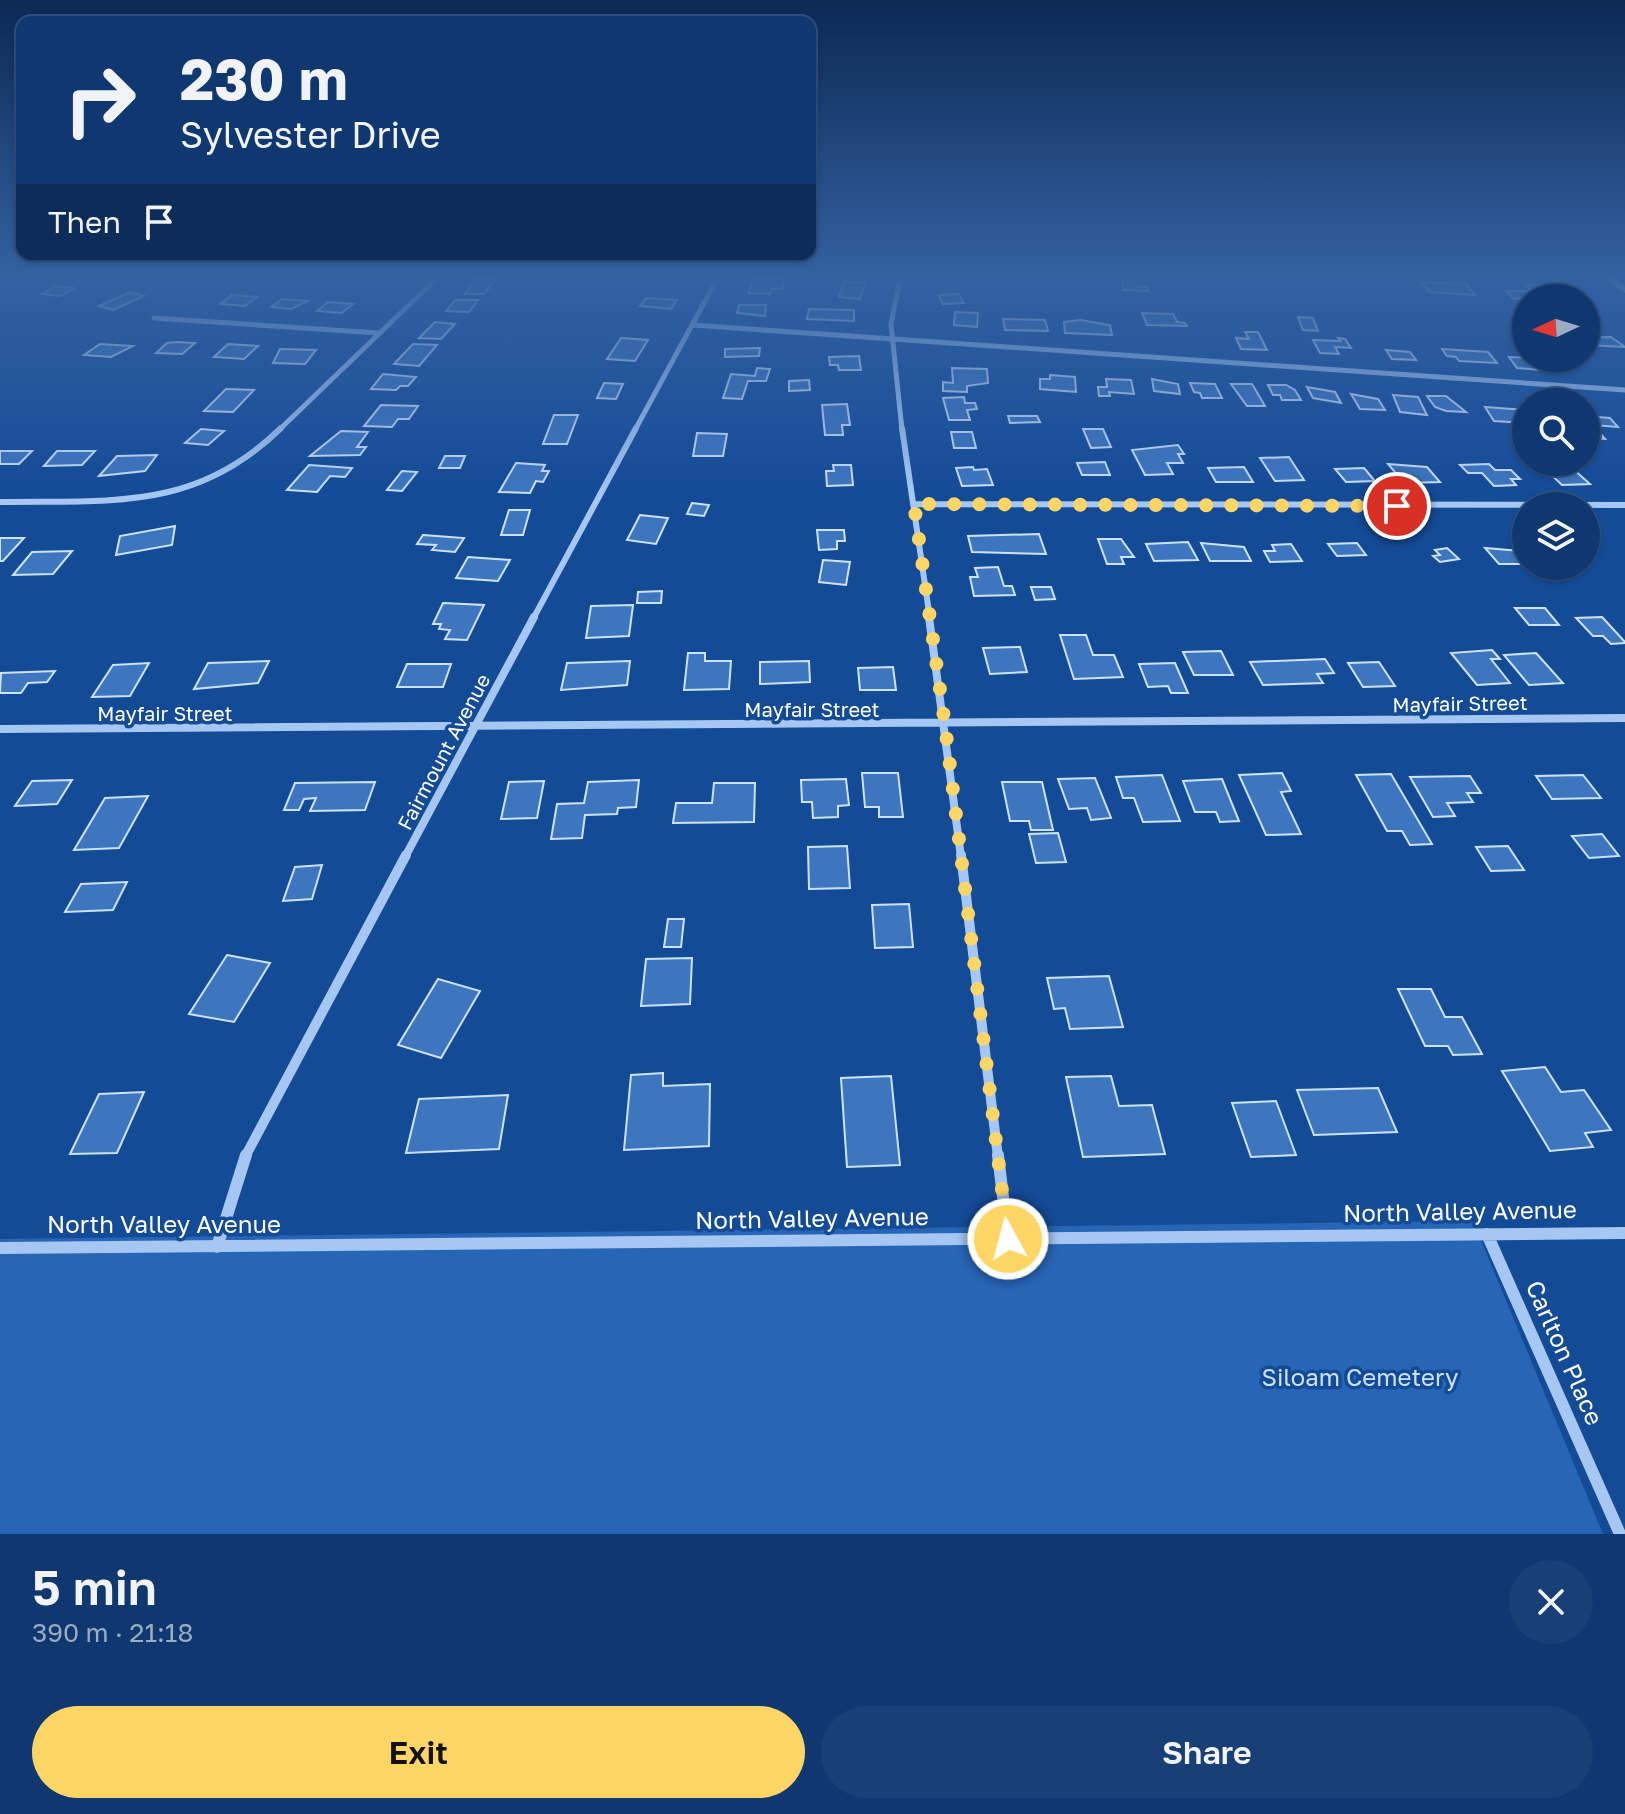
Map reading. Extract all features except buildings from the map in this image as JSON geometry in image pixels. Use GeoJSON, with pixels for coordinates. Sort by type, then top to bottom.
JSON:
{"type":"FeatureCollection","features":[{"type":"Feature","properties":{"kind":"street"},"geometry":{"type":"LineString","coordinates":[[0,502],[141,499],[189,488],[219,476],[259,450],[361,351]]}},
{"type":"Feature","properties":{"kind":"street","name":"Fairmount Avenue"},"geometry":{"type":"LineString","coordinates":[[217,1247],[244,1160],[678,351]]}},
{"type":"Feature","properties":{"kind":"street"},"geometry":{"type":"LineString","coordinates":[[894,351],[945,725],[1008,1239]]}},
{"type":"Feature","properties":{"kind":"street"},"geometry":{"type":"LineString","coordinates":[[1059,351],[1625,390]]}},
{"type":"Feature","properties":{"kind":"street"},"geometry":{"type":"LineString","coordinates":[[914,504],[1147,507],[1625,505]]}},
{"type":"Feature","properties":{"kind":"street","name":"Mayfair Street"},"geometry":{"type":"LineString","coordinates":[[0,729],[1625,718]]}},
{"type":"Feature","properties":{"kind":"street","name":"North Valley Avenue"},"geometry":{"type":"LineString","coordinates":[[0,1248],[1625,1233]]}},
{"type":"Feature","properties":{"kind":"street","name":"Carlton Place"},"geometry":{"type":"LineString","coordinates":[[1487,1234],[1620,1534]]}},
{"type":"Feature","properties":{"kind":"green space","name":"Siloam Cemetery"},"geometry":{"type":"Polygon","coordinates":[[[1473,1221],[1603,1534],[0,1534],[0,1239],[1473,1221]]]}},
{"type":"Feature","properties":{"kind":"route"},"geometry":{"type":"LineString","coordinates":[[1008,1239],[945,725],[914,504],[1397,506]]}}]}
